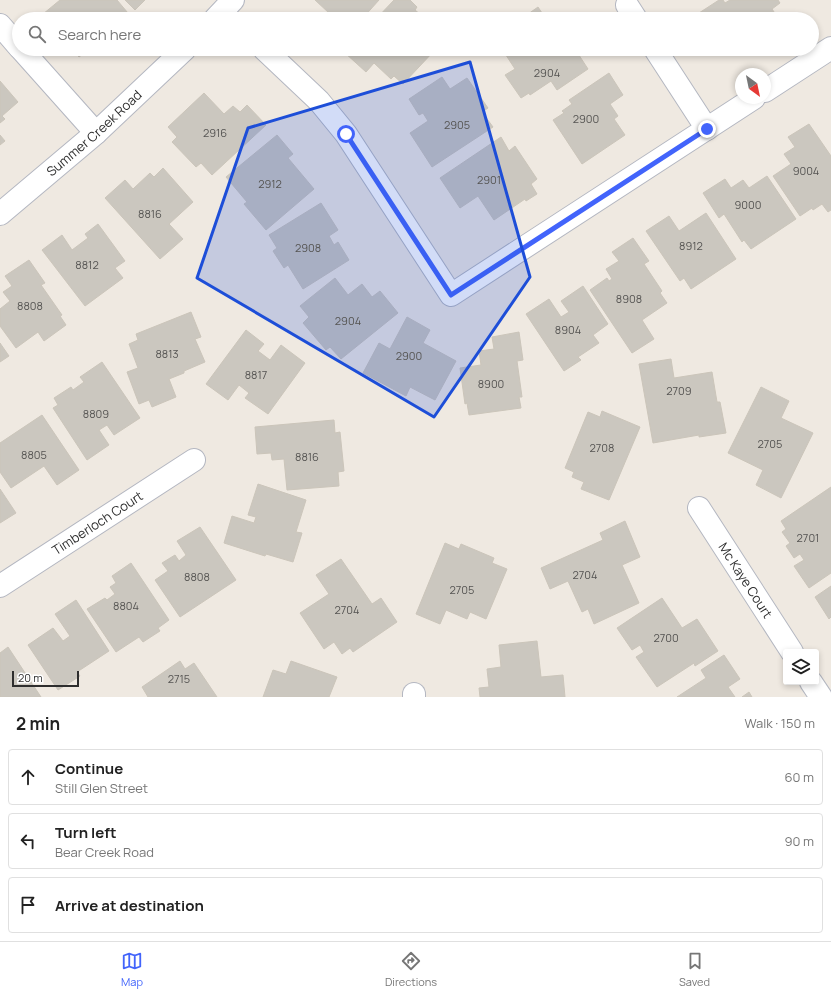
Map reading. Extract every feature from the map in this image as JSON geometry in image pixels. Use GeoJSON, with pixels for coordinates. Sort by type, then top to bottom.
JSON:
{"type":"FeatureCollection","features":[{"type":"Feature","properties":{"kind":"street"},"geometry":{"type":"LineString","coordinates":[[0,25],[12,39]]}},
{"type":"Feature","properties":{"kind":"street"},"geometry":{"type":"LineString","coordinates":[[819,56],[831,48]]}},
{"type":"Feature","properties":{"kind":"street"},"geometry":{"type":"LineString","coordinates":[[27,56],[96,133]]}},
{"type":"Feature","properties":{"kind":"street","name":"Summer Creek Road"},"geometry":{"type":"LineString","coordinates":[[0,214],[96,133],[178,56]]}},
{"type":"Feature","properties":{"kind":"street"},"geometry":{"type":"LineString","coordinates":[[271,56],[318,101],[346,134],[451,295],[745,104]]}},
{"type":"Feature","properties":{"kind":"street"},"geometry":{"type":"LineString","coordinates":[[660,56],[707,129]]}},
{"type":"Feature","properties":{"kind":"street"},"geometry":{"type":"LineString","coordinates":[[771,87],[819,56]]}},
{"type":"Feature","properties":{"kind":"street","name":"Timberloch Court"},"geometry":{"type":"LineString","coordinates":[[0,586],[194,460]]}},
{"type":"Feature","properties":{"kind":"street","name":"Mc Kaye Court"},"geometry":{"type":"LineString","coordinates":[[699,508],[790,649]]}},
{"type":"Feature","properties":{"kind":"street"},"geometry":{"type":"LineString","coordinates":[[813,685],[821,697]]}},
{"type":"Feature","properties":{"kind":"highlighted area"},"geometry":{"type":"Polygon","coordinates":[[[470,62],[530,277],[434,417],[197,278],[248,128],[470,62]]]}},
{"type":"Feature","properties":{"kind":"building"},"geometry":{"type":"Polygon","coordinates":[[[60,0],[117,0],[127,12],[45,12],[60,0]]]}},
{"type":"Feature","properties":{"kind":"building"},"geometry":{"type":"Polygon","coordinates":[[[125,0],[145,0],[135,10],[125,0]]]}},
{"type":"Feature","properties":{"kind":"building"},"geometry":{"type":"Polygon","coordinates":[[[315,0],[379,0],[368,12],[328,12],[315,0]]]}},
{"type":"Feature","properties":{"kind":"building"},"geometry":{"type":"Polygon","coordinates":[[[394,0],[410,0],[417,7],[415,10],[417,12],[383,12],[394,0]]]}},
{"type":"Feature","properties":{"kind":"building"},"geometry":{"type":"Polygon","coordinates":[[[719,0],[723,0],[725,3],[730,0],[778,0],[780,3],[772,9],[774,12],[701,12],[719,0]]]}},
{"type":"Feature","properties":{"kind":"building"},"geometry":{"type":"Polygon","coordinates":[[[538,7],[541,12],[531,12],[538,7]]]}},
{"type":"Feature","properties":{"kind":"building"},"geometry":{"type":"Polygon","coordinates":[[[348,56],[429,56],[403,84],[394,76],[391,79],[374,63],[366,72],[348,56]]]}},
{"type":"Feature","properties":{"kind":"building"},"geometry":{"type":"Polygon","coordinates":[[[507,56],[580,56],[588,69],[557,90],[551,81],[530,95],[529,93],[521,98],[505,75],[515,69],[507,56]]]}},
{"type":"Feature","properties":{"kind":"building"},"geometry":{"type":"Polygon","coordinates":[[[609,73],[623,95],[610,104],[618,116],[614,119],[625,135],[582,164],[553,120],[564,113],[562,111],[572,104],[569,100],[609,73]]]}},
{"type":"Feature","properties":{"kind":"building"},"geometry":{"type":"Polygon","coordinates":[[[442,77],[450,89],[467,78],[488,108],[482,112],[493,127],[432,167],[410,133],[428,121],[423,113],[419,115],[409,99],[442,77]]]}},
{"type":"Feature","properties":{"kind":"building"},"geometry":{"type":"Polygon","coordinates":[[[0,81],[18,102],[2,116],[5,119],[0,123],[0,81]]]}},
{"type":"Feature","properties":{"kind":"building"},"geometry":{"type":"Polygon","coordinates":[[[204,93],[224,114],[233,106],[240,112],[247,105],[266,125],[212,175],[201,163],[196,167],[172,142],[177,137],[168,127],[204,93]]]}},
{"type":"Feature","properties":{"kind":"building"},"geometry":{"type":"Polygon","coordinates":[[[809,124],[831,156],[831,210],[828,212],[822,204],[813,210],[812,208],[800,216],[773,176],[791,164],[784,154],[795,147],[788,137],[809,124]]]}},
{"type":"Feature","properties":{"kind":"building"},"geometry":{"type":"Polygon","coordinates":[[[0,135],[5,141],[0,145],[0,135]]]}},
{"type":"Feature","properties":{"kind":"building"},"geometry":{"type":"Polygon","coordinates":[[[277,135],[293,154],[288,158],[314,189],[266,230],[244,204],[247,202],[226,177],[277,135]]]}},
{"type":"Feature","properties":{"kind":"building"},"geometry":{"type":"Polygon","coordinates":[[[501,137],[509,151],[515,146],[537,179],[531,184],[537,194],[526,201],[525,199],[494,220],[478,196],[460,208],[440,178],[501,137]]]}},
{"type":"Feature","properties":{"kind":"building"},"geometry":{"type":"Polygon","coordinates":[[[163,168],[193,202],[169,224],[183,239],[160,259],[105,198],[125,180],[133,189],[150,173],[154,177],[163,168]]]}},
{"type":"Feature","properties":{"kind":"building"},"geometry":{"type":"Polygon","coordinates":[[[767,176],[796,219],[751,249],[744,240],[742,242],[724,214],[719,218],[703,193],[725,179],[731,188],[743,180],[749,188],[767,176]]]}},
{"type":"Feature","properties":{"kind":"building"},"geometry":{"type":"Polygon","coordinates":[[[321,203],[338,230],[329,236],[334,245],[338,242],[349,260],[303,289],[288,265],[284,268],[273,251],[277,248],[269,235],[321,203]]]}},
{"type":"Feature","properties":{"kind":"building"},"geometry":{"type":"Polygon","coordinates":[[[706,213],[736,259],[691,289],[684,278],[680,281],[646,231],[669,216],[679,231],[706,213]]]}},
{"type":"Feature","properties":{"kind":"building"},"geometry":{"type":"Polygon","coordinates":[[[98,224],[125,261],[115,268],[123,278],[85,306],[42,250],[62,235],[72,250],[88,238],[85,234],[98,224]]]}},
{"type":"Feature","properties":{"kind":"building"},"geometry":{"type":"Polygon","coordinates":[[[633,238],[649,261],[644,264],[662,291],[660,293],[667,303],[642,320],[654,339],[632,353],[590,290],[607,278],[609,281],[612,279],[606,269],[619,261],[612,252],[633,238]]]}},
{"type":"Feature","properties":{"kind":"building"},"geometry":{"type":"Polygon","coordinates":[[[29,260],[45,283],[41,285],[62,315],[60,316],[66,325],[44,341],[38,332],[16,348],[0,326],[0,309],[10,301],[3,292],[12,286],[5,276],[29,260]]]}},
{"type":"Feature","properties":{"kind":"building"},"geometry":{"type":"Polygon","coordinates":[[[335,278],[348,295],[362,284],[372,297],[380,291],[398,313],[341,359],[330,347],[326,350],[303,323],[309,317],[300,306],[335,278]]]}},
{"type":"Feature","properties":{"kind":"building"},"geometry":{"type":"Polygon","coordinates":[[[583,286],[608,324],[593,335],[599,343],[578,357],[581,360],[564,371],[526,314],[549,299],[561,317],[569,312],[561,301],[583,286]]]}},
{"type":"Feature","properties":{"kind":"building"},"geometry":{"type":"Polygon","coordinates":[[[191,312],[201,337],[195,339],[205,362],[169,379],[176,397],[152,407],[149,400],[139,404],[127,372],[138,368],[129,344],[138,340],[136,334],[191,312]]]}},
{"type":"Feature","properties":{"kind":"building"},"geometry":{"type":"Polygon","coordinates":[[[407,317],[430,330],[423,343],[456,361],[435,400],[410,387],[406,396],[363,373],[379,343],[390,349],[407,317]]]}},
{"type":"Feature","properties":{"kind":"building"},"geometry":{"type":"Polygon","coordinates":[[[246,330],[264,344],[258,351],[270,360],[281,345],[305,363],[268,414],[245,398],[249,393],[239,385],[228,400],[206,384],[246,330]]]}},
{"type":"Feature","properties":{"kind":"building"},"geometry":{"type":"Polygon","coordinates":[[[519,332],[523,360],[517,361],[522,397],[519,397],[521,408],[469,415],[467,403],[465,404],[460,368],[481,365],[479,351],[494,349],[492,337],[519,332]]]}},
{"type":"Feature","properties":{"kind":"building"},"geometry":{"type":"Polygon","coordinates":[[[0,343],[9,356],[0,362],[0,343]]]}},
{"type":"Feature","properties":{"kind":"building"},"geometry":{"type":"Polygon","coordinates":[[[671,359],[674,378],[712,372],[717,402],[720,402],[726,433],[699,437],[699,435],[653,443],[639,364],[671,359]]]}},
{"type":"Feature","properties":{"kind":"building"},"geometry":{"type":"Polygon","coordinates":[[[102,362],[140,418],[114,435],[107,425],[99,430],[109,445],[87,460],[53,408],[58,405],[54,398],[71,387],[73,390],[84,382],[80,377],[102,362]]]}},
{"type":"Feature","properties":{"kind":"building"},"geometry":{"type":"Polygon","coordinates":[[[761,387],[789,401],[781,418],[813,433],[781,498],[756,485],[763,470],[728,453],[761,387]]]}},
{"type":"Feature","properties":{"kind":"building"},"geometry":{"type":"Polygon","coordinates":[[[602,411],[640,427],[609,500],[581,489],[584,482],[572,477],[574,472],[565,468],[588,412],[600,417],[602,411]]]}},
{"type":"Feature","properties":{"kind":"building"},"geometry":{"type":"Polygon","coordinates":[[[42,415],[79,470],[57,485],[44,466],[11,488],[0,472],[0,443],[42,415]]]}},
{"type":"Feature","properties":{"kind":"building"},"geometry":{"type":"Polygon","coordinates":[[[334,420],[335,433],[340,432],[344,471],[338,472],[339,486],[287,490],[284,459],[272,460],[271,453],[257,454],[255,427],[334,420]]]}},
{"type":"Feature","properties":{"kind":"building"},"geometry":{"type":"Polygon","coordinates":[[[258,484],[306,500],[296,532],[302,533],[293,562],[266,554],[265,556],[224,543],[232,516],[254,523],[256,517],[248,515],[258,484]]]}},
{"type":"Feature","properties":{"kind":"building"},"geometry":{"type":"Polygon","coordinates":[[[831,487],[831,573],[809,588],[794,566],[804,560],[800,554],[794,558],[786,546],[790,543],[782,532],[786,529],[781,521],[831,487]]]}},
{"type":"Feature","properties":{"kind":"building"},"geometry":{"type":"Polygon","coordinates":[[[0,489],[16,513],[0,523],[0,489]]]}},
{"type":"Feature","properties":{"kind":"building"},"geometry":{"type":"Polygon","coordinates":[[[625,521],[640,557],[622,565],[639,603],[594,624],[588,609],[582,612],[568,581],[550,589],[541,568],[603,540],[600,533],[625,521]]]}},
{"type":"Feature","properties":{"kind":"building"},"geometry":{"type":"Polygon","coordinates":[[[200,527],[236,580],[180,617],[155,580],[168,571],[162,563],[175,555],[179,561],[186,555],[177,541],[200,527]]]}},
{"type":"Feature","properties":{"kind":"building"},"geometry":{"type":"Polygon","coordinates":[[[445,543],[459,549],[461,544],[494,558],[492,563],[507,569],[486,619],[470,612],[467,619],[446,610],[440,624],[416,614],[445,543]]]}},
{"type":"Feature","properties":{"kind":"building"},"geometry":{"type":"Polygon","coordinates":[[[341,559],[372,604],[381,598],[397,622],[353,652],[350,648],[342,654],[334,642],[324,649],[300,613],[329,594],[316,575],[341,559]]]}},
{"type":"Feature","properties":{"kind":"building"},"geometry":{"type":"Polygon","coordinates":[[[131,563],[169,620],[158,628],[160,631],[143,642],[139,637],[116,652],[87,609],[105,598],[107,600],[115,594],[110,587],[116,583],[112,576],[131,563]]]}},
{"type":"Feature","properties":{"kind":"building"},"geometry":{"type":"Polygon","coordinates":[[[831,586],[831,617],[829,619],[815,597],[831,586]]]}},
{"type":"Feature","properties":{"kind":"building"},"geometry":{"type":"Polygon","coordinates":[[[662,598],[682,628],[697,619],[718,651],[695,666],[694,663],[657,687],[636,657],[644,652],[640,645],[632,650],[617,628],[662,598]]]}},
{"type":"Feature","properties":{"kind":"building"},"geometry":{"type":"Polygon","coordinates":[[[76,600],[109,651],[77,672],[80,676],[58,690],[28,645],[53,628],[63,641],[70,636],[55,614],[76,600]]]}},
{"type":"Feature","properties":{"kind":"building"},"geometry":{"type":"Polygon","coordinates":[[[537,641],[541,677],[563,675],[565,697],[480,697],[479,688],[489,687],[487,669],[501,667],[499,645],[537,641]]]}},
{"type":"Feature","properties":{"kind":"building"},"geometry":{"type":"Polygon","coordinates":[[[8,647],[41,697],[0,697],[0,653],[8,647]]]}},
{"type":"Feature","properties":{"kind":"building"},"geometry":{"type":"Polygon","coordinates":[[[724,655],[740,679],[728,687],[735,697],[677,697],[706,678],[701,670],[724,655]]]}},
{"type":"Feature","properties":{"kind":"building"},"geometry":{"type":"Polygon","coordinates":[[[180,661],[185,669],[194,663],[217,697],[148,697],[142,687],[180,661]]]}},
{"type":"Feature","properties":{"kind":"building"},"geometry":{"type":"Polygon","coordinates":[[[291,661],[337,677],[329,697],[263,697],[273,670],[286,674],[291,661]]]}},
{"type":"Feature","properties":{"kind":"building"},"geometry":{"type":"Polygon","coordinates":[[[749,692],[752,697],[742,697],[749,692]]]}},
{"type":"Feature","properties":{"kind":"route"},"geometry":{"type":"LineString","coordinates":[[346,134],[451,295],[707,129]]}}]}
